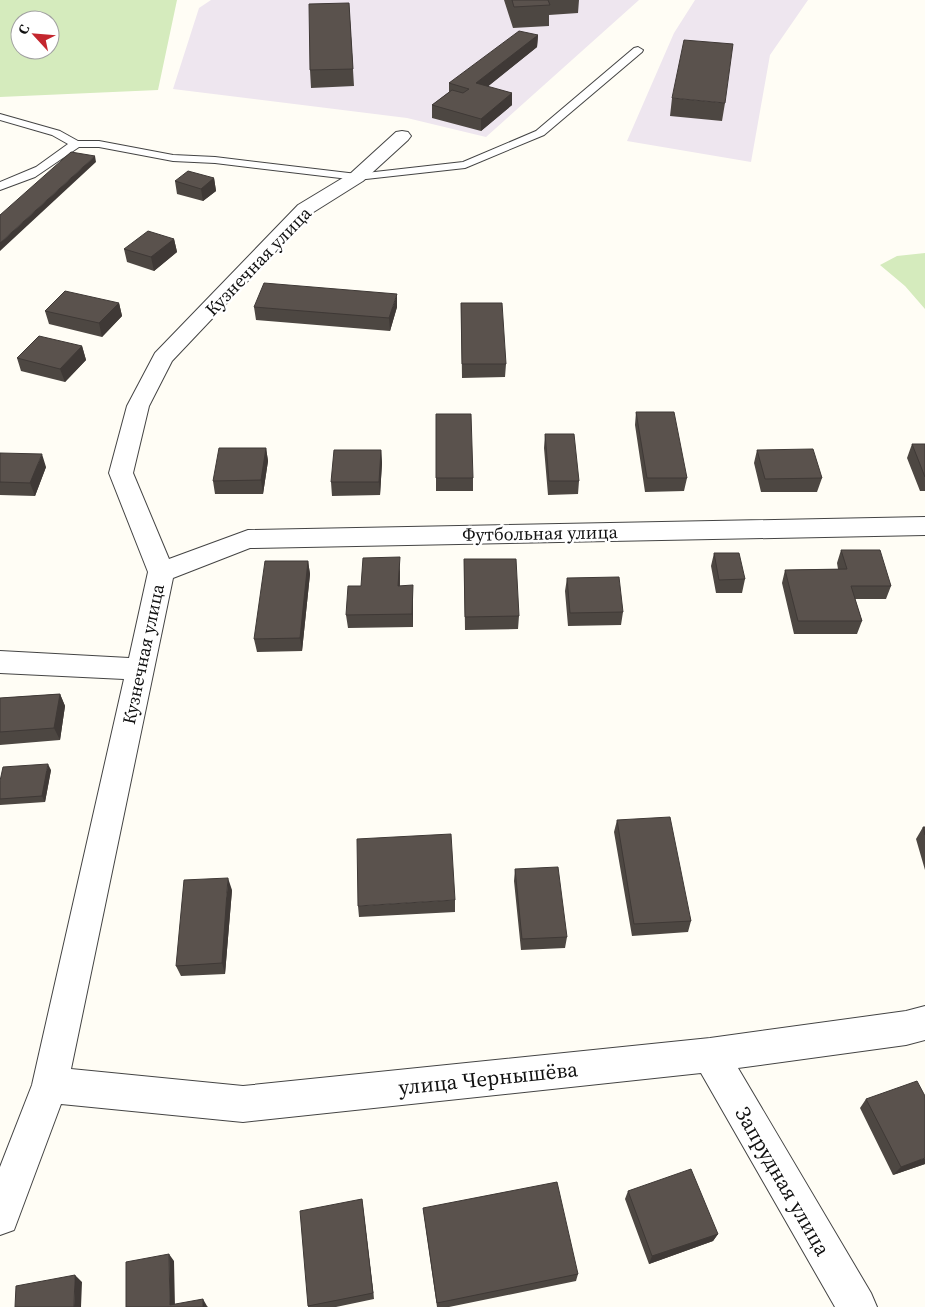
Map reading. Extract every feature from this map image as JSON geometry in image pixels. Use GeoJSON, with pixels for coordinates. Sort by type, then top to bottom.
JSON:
{"type":"FeatureCollection","features":[{"type":"Feature","properties":{"kind":"street","name":"Кузнечная улица"},"geometry":{"type":"LineString","coordinates":[[0,1216],[50,1085],[161,572],[121,473],[138,406],[163,358],[305,209],[357,177],[402,136]]}},
{"type":"Feature","properties":{"kind":"street","name":"Футбольная улица"},"geometry":{"type":"LineString","coordinates":[[161,572],[248,539],[925,526]]}},
{"type":"Feature","properties":{"kind":"street"},"geometry":{"type":"LineString","coordinates":[[0,662],[140,669]]}},
{"type":"Feature","properties":{"kind":"street","name":"улица Чернышёва"},"geometry":{"type":"LineString","coordinates":[[50,1085],[243,1104],[710,1054],[906,1028],[925,1023]]}},
{"type":"Feature","properties":{"kind":"street","name":"Запрудная улица"},"geometry":{"type":"LineString","coordinates":[[710,1054],[857,1307]]}},
{"type":"Feature","properties":{"kind":"lane"},"geometry":{"type":"LineString","coordinates":[[0,117],[56,133],[76,144],[99,144],[173,158],[215,160],[357,177],[465,165],[540,133],[638,50]]}},
{"type":"Feature","properties":{"kind":"lane"},"geometry":{"type":"LineString","coordinates":[[0,186],[18,181],[47,166],[76,144]]}},
{"type":"Feature","properties":{"kind":"shaded area"},"geometry":{"type":"Polygon","coordinates":[[[211,0],[639,0],[486,137],[407,118],[173,89],[199,8],[211,0]]]}},
{"type":"Feature","properties":{"kind":"shaded area"},"geometry":{"type":"Polygon","coordinates":[[[695,0],[808,0],[770,55],[751,162],[627,141],[674,33],[695,0]]]}},
{"type":"Feature","properties":{"kind":"green space"},"geometry":{"type":"Polygon","coordinates":[[[0,0],[177,0],[158,90],[0,97],[0,0]]]}},
{"type":"Feature","properties":{"kind":"green space"},"geometry":{"type":"Polygon","coordinates":[[[925,253],[925,309],[905,286],[880,265],[897,256],[925,253]]]}},
{"type":"Feature","properties":{"kind":"building"},"geometry":{"type":"Polygon","coordinates":[[[512,0],[548,0],[550,5],[514,7],[512,0]]]}},
{"type":"Feature","properties":{"kind":"building"},"geometry":{"type":"Polygon","coordinates":[[[349,3],[353,69],[310,70],[309,4],[349,3]]]}},
{"type":"Feature","properties":{"kind":"building"},"geometry":{"type":"Polygon","coordinates":[[[519,31],[538,35],[476,83],[512,93],[481,119],[432,105],[452,90],[463,93],[469,89],[449,83],[519,31]]]}},
{"type":"Feature","properties":{"kind":"building"},"geometry":{"type":"Polygon","coordinates":[[[684,40],[733,44],[725,103],[672,98],[684,40]]]}},
{"type":"Feature","properties":{"kind":"building"},"geometry":{"type":"Polygon","coordinates":[[[71,152],[95,156],[0,243],[0,215],[71,152]]]}},
{"type":"Feature","properties":{"kind":"building"},"geometry":{"type":"Polygon","coordinates":[[[188,171],[214,178],[201,189],[175,181],[188,171]]]}},
{"type":"Feature","properties":{"kind":"building"},"geometry":{"type":"Polygon","coordinates":[[[148,231],[174,239],[151,257],[124,249],[148,231]]]}},
{"type":"Feature","properties":{"kind":"building"},"geometry":{"type":"Polygon","coordinates":[[[264,283],[397,294],[389,318],[254,307],[264,283]]]}},
{"type":"Feature","properties":{"kind":"building"},"geometry":{"type":"Polygon","coordinates":[[[65,291],[119,303],[99,323],[45,311],[65,291]]]}},
{"type":"Feature","properties":{"kind":"building"},"geometry":{"type":"Polygon","coordinates":[[[461,303],[502,303],[506,364],[462,364],[461,303]]]}},
{"type":"Feature","properties":{"kind":"building"},"geometry":{"type":"Polygon","coordinates":[[[39,336],[82,346],[60,369],[17,358],[39,336]]]}},
{"type":"Feature","properties":{"kind":"building"},"geometry":{"type":"Polygon","coordinates":[[[636,412],[674,412],[687,478],[647,478],[636,412]]]}},
{"type":"Feature","properties":{"kind":"building"},"geometry":{"type":"Polygon","coordinates":[[[436,414],[471,414],[473,478],[436,478],[436,414]]]}},
{"type":"Feature","properties":{"kind":"building"},"geometry":{"type":"Polygon","coordinates":[[[545,434],[574,434],[579,481],[549,481],[545,434]]]}},
{"type":"Feature","properties":{"kind":"building"},"geometry":{"type":"Polygon","coordinates":[[[912,444],[925,444],[925,477],[912,444]]]}},
{"type":"Feature","properties":{"kind":"building"},"geometry":{"type":"Polygon","coordinates":[[[219,448],[266,448],[261,480],[213,481],[219,448]]]}},
{"type":"Feature","properties":{"kind":"building"},"geometry":{"type":"Polygon","coordinates":[[[813,449],[822,478],[765,479],[757,450],[813,449]]]}},
{"type":"Feature","properties":{"kind":"building"},"geometry":{"type":"Polygon","coordinates":[[[334,450],[381,450],[379,482],[331,482],[334,450]]]}},
{"type":"Feature","properties":{"kind":"building"},"geometry":{"type":"Polygon","coordinates":[[[0,453],[42,454],[30,483],[0,482],[0,453]]]}},
{"type":"Feature","properties":{"kind":"building"},"geometry":{"type":"Polygon","coordinates":[[[841,550],[880,550],[891,586],[851,586],[862,621],[798,621],[785,570],[847,569],[841,550]]]}},
{"type":"Feature","properties":{"kind":"building"},"geometry":{"type":"Polygon","coordinates":[[[714,553],[739,553],[745,579],[719,580],[714,553]]]}},
{"type":"Feature","properties":{"kind":"building"},"geometry":{"type":"Polygon","coordinates":[[[400,557],[398,586],[413,585],[412,614],[346,615],[348,586],[361,586],[363,558],[400,557]]]}},
{"type":"Feature","properties":{"kind":"building"},"geometry":{"type":"Polygon","coordinates":[[[464,559],[516,559],[519,616],[465,617],[464,559]]]}},
{"type":"Feature","properties":{"kind":"building"},"geometry":{"type":"Polygon","coordinates":[[[265,561],[308,561],[300,638],[254,639],[265,561]]]}},
{"type":"Feature","properties":{"kind":"building"},"geometry":{"type":"Polygon","coordinates":[[[619,577],[623,612],[570,613],[567,578],[619,577]]]}},
{"type":"Feature","properties":{"kind":"building"},"geometry":{"type":"Polygon","coordinates":[[[60,694],[54,728],[0,732],[0,698],[60,694]]]}},
{"type":"Feature","properties":{"kind":"building"},"geometry":{"type":"Polygon","coordinates":[[[48,764],[42,796],[0,799],[0,781],[3,767],[48,764]]]}},
{"type":"Feature","properties":{"kind":"building"},"geometry":{"type":"Polygon","coordinates":[[[670,817],[691,921],[634,924],[617,820],[670,817]]]}},
{"type":"Feature","properties":{"kind":"building"},"geometry":{"type":"Polygon","coordinates":[[[451,834],[455,900],[358,906],[357,839],[451,834]]]}},
{"type":"Feature","properties":{"kind":"building"},"geometry":{"type":"Polygon","coordinates":[[[558,867],[567,937],[522,939],[515,869],[558,867]]]}},
{"type":"Feature","properties":{"kind":"building"},"geometry":{"type":"Polygon","coordinates":[[[228,878],[222,963],[176,966],[184,880],[228,878]]]}},
{"type":"Feature","properties":{"kind":"building"},"geometry":{"type":"Polygon","coordinates":[[[917,1081],[925,1096],[925,1158],[901,1167],[866,1099],[917,1081]]]}},
{"type":"Feature","properties":{"kind":"building"},"geometry":{"type":"Polygon","coordinates":[[[691,1169],[718,1234],[652,1256],[628,1191],[691,1169]]]}},
{"type":"Feature","properties":{"kind":"building"},"geometry":{"type":"Polygon","coordinates":[[[557,1182],[578,1274],[437,1303],[423,1208],[557,1182]]]}},
{"type":"Feature","properties":{"kind":"building"},"geometry":{"type":"Polygon","coordinates":[[[362,1199],[373,1293],[308,1306],[300,1211],[362,1199]]]}},
{"type":"Feature","properties":{"kind":"building"},"geometry":{"type":"Polygon","coordinates":[[[169,1254],[170,1305],[203,1299],[203,1307],[126,1307],[126,1262],[169,1254]]]}},
{"type":"Feature","properties":{"kind":"building"},"geometry":{"type":"Polygon","coordinates":[[[75,1275],[74,1307],[15,1307],[16,1286],[75,1275]]]}}]}
